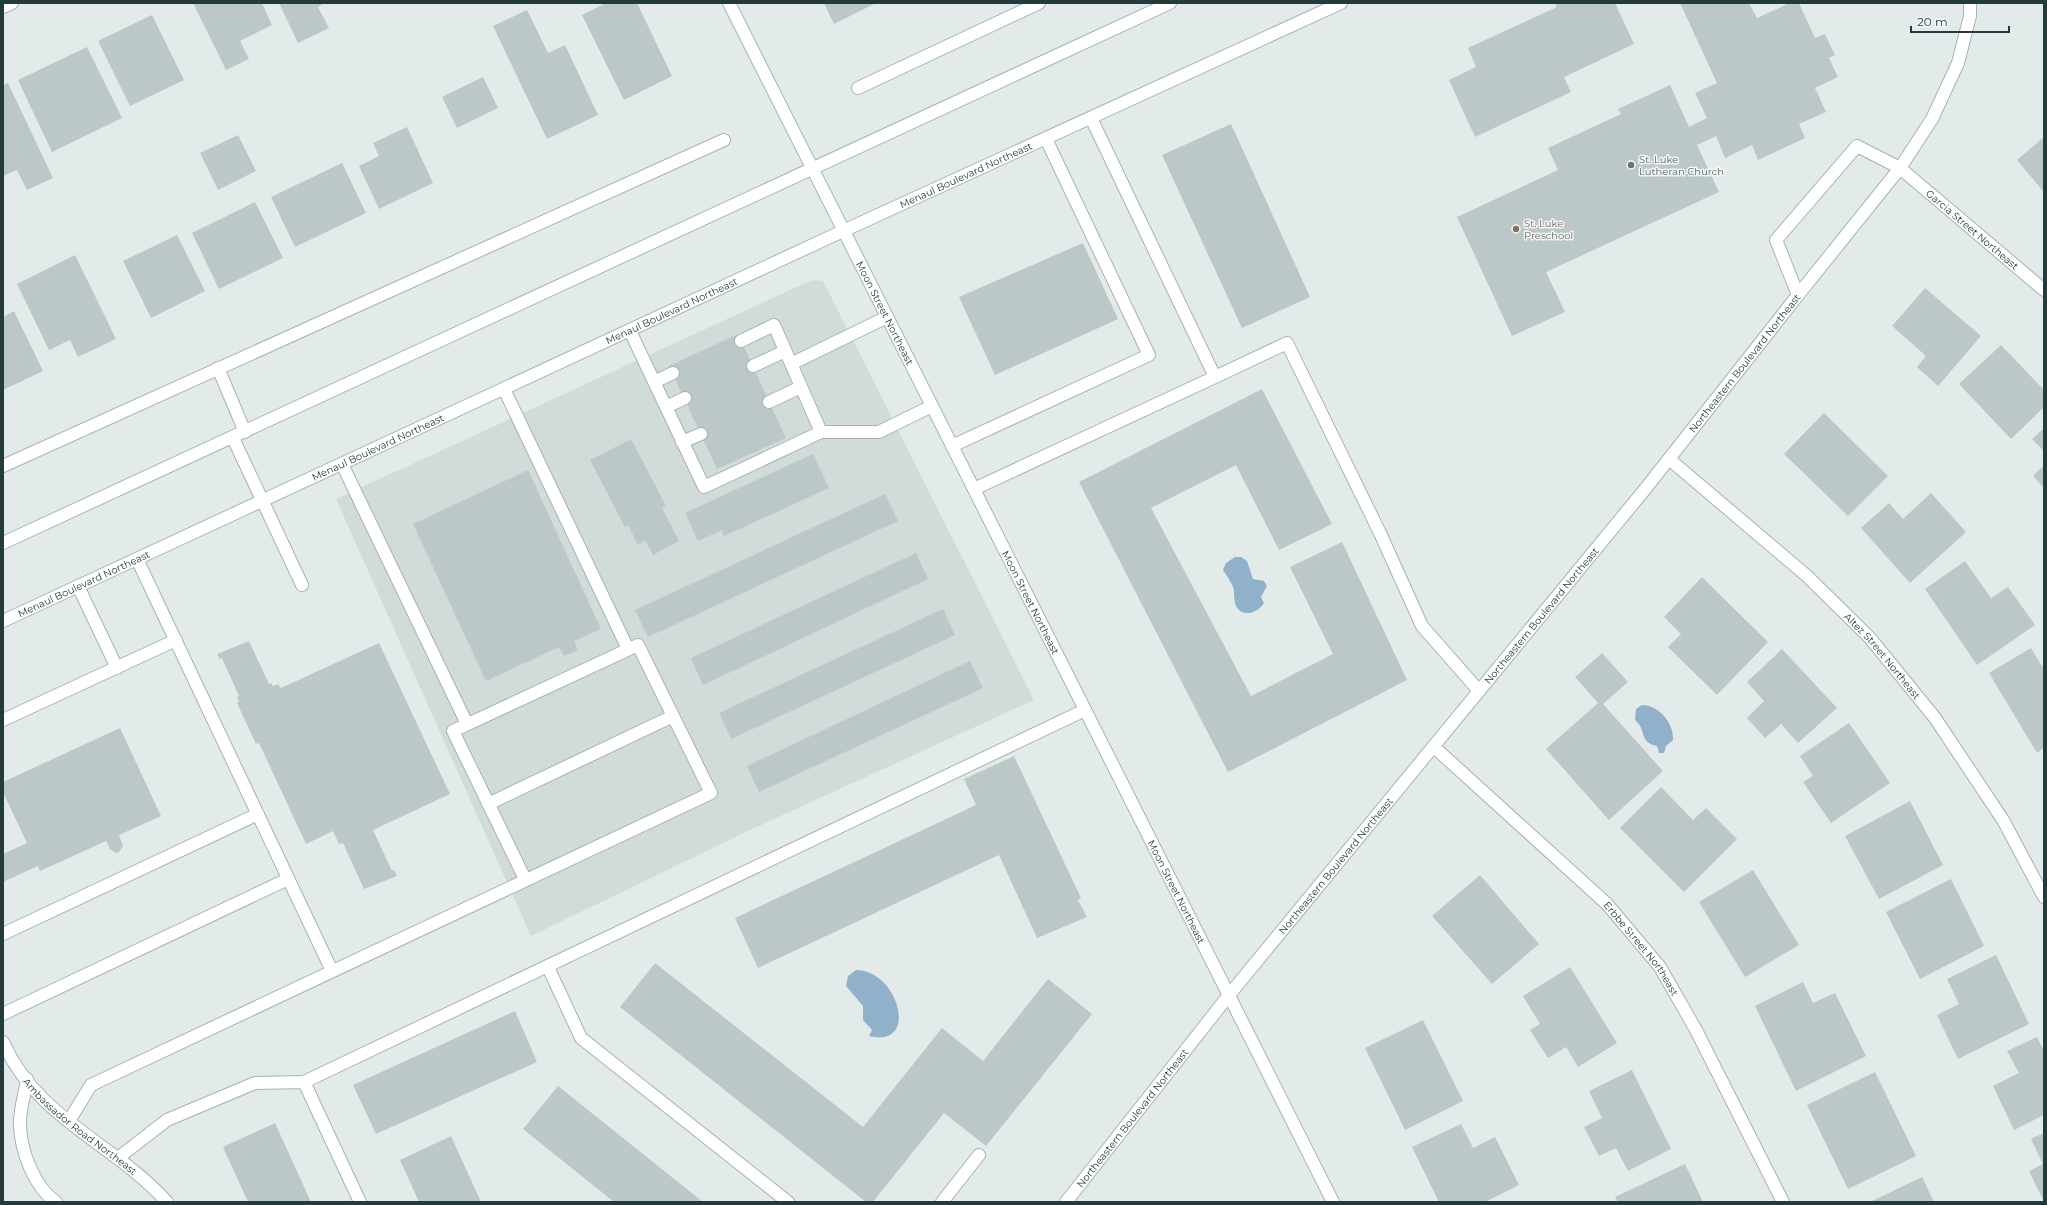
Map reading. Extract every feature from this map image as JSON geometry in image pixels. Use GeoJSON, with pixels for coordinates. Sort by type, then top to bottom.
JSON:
{"type":"FeatureCollection","features":[{"type":"Feature","properties":{"kind":"street"},"geometry":{"type":"LineString","coordinates":[[3,7],[12,3]]}},
{"type":"Feature","properties":{"kind":"street","name":"Moon Street Northeast"},"geometry":{"type":"LineString","coordinates":[[729,3],[1334,1202]]}},
{"type":"Feature","properties":{"kind":"street"},"geometry":{"type":"LineString","coordinates":[[858,88],[1039,3]]}},
{"type":"Feature","properties":{"kind":"street"},"geometry":{"type":"LineString","coordinates":[[3,543],[233,438],[1170,3]]}},
{"type":"Feature","properties":{"kind":"street","name":"Menaul Boulevard Northeast"},"geometry":{"type":"LineString","coordinates":[[3,621],[843,231],[1046,140],[1321,7],[1341,3]]}},
{"type":"Feature","properties":{"kind":"street","name":"Northeastern Boulevard Northeast"},"geometry":{"type":"LineString","coordinates":[[1066,1202],[1229,995],[1669,459],[1900,168],[1932,119],[1958,62],[1970,16],[1970,3]]}},
{"type":"Feature","properties":{"kind":"street"},"geometry":{"type":"LineString","coordinates":[[1091,118],[1215,377]]}},
{"type":"Feature","properties":{"kind":"street"},"geometry":{"type":"LineString","coordinates":[[3,466],[724,140]]}},
{"type":"Feature","properties":{"kind":"street"},"geometry":{"type":"LineString","coordinates":[[952,446],[1149,355],[1046,140]]}},
{"type":"Feature","properties":{"kind":"street","name":"Garcia Street Northeast"},"geometry":{"type":"LineString","coordinates":[[1798,295],[1776,240],[1857,146],[1900,168],[2044,290]]}},
{"type":"Feature","properties":{"kind":"street"},"geometry":{"type":"LineString","coordinates":[[791,364],[887,317]]}},
{"type":"Feature","properties":{"kind":"street"},"geometry":{"type":"LineString","coordinates":[[741,341],[774,326],[821,432]]}},
{"type":"Feature","properties":{"kind":"street"},"geometry":{"type":"LineString","coordinates":[[630,331],[704,487],[821,432],[879,432],[932,406]]}},
{"type":"Feature","properties":{"kind":"street"},"geometry":{"type":"LineString","coordinates":[[974,489],[1287,343],[1380,533],[1422,626],[1479,691]]}},
{"type":"Feature","properties":{"kind":"street"},"geometry":{"type":"LineString","coordinates":[[753,366],[785,351]]}},
{"type":"Feature","properties":{"kind":"street"},"geometry":{"type":"LineString","coordinates":[[218,368],[245,432]]}},
{"type":"Feature","properties":{"kind":"street"},"geometry":{"type":"LineString","coordinates":[[654,382],[673,373]]}},
{"type":"Feature","properties":{"kind":"street"},"geometry":{"type":"LineString","coordinates":[[769,402],[801,387]]}},
{"type":"Feature","properties":{"kind":"street"},"geometry":{"type":"LineString","coordinates":[[504,389],[628,649]]}},
{"type":"Feature","properties":{"kind":"street"},"geometry":{"type":"LineString","coordinates":[[666,407],[685,398]]}},
{"type":"Feature","properties":{"kind":"street"},"geometry":{"type":"LineString","coordinates":[[682,442],[701,434]]}},
{"type":"Feature","properties":{"kind":"street"},"geometry":{"type":"LineString","coordinates":[[233,438],[261,502],[302,585]]}},
{"type":"Feature","properties":{"kind":"street","name":"Altez Street Northeast"},"geometry":{"type":"LineString","coordinates":[[1669,459],[1807,576],[1870,638],[1939,724],[2003,820],[2044,897]]}},
{"type":"Feature","properties":{"kind":"street"},"geometry":{"type":"LineString","coordinates":[[342,464],[467,724]]}},
{"type":"Feature","properties":{"kind":"street"},"geometry":{"type":"LineString","coordinates":[[137,558],[332,971]]}},
{"type":"Feature","properties":{"kind":"street"},"geometry":{"type":"LineString","coordinates":[[78,586],[117,668]]}},
{"type":"Feature","properties":{"kind":"street"},"geometry":{"type":"LineString","coordinates":[[3,720],[176,640]]}},
{"type":"Feature","properties":{"kind":"street"},"geometry":{"type":"LineString","coordinates":[[68,1121],[91,1085],[711,793],[638,645],[453,731],[525,880]]}},
{"type":"Feature","properties":{"kind":"street"},"geometry":{"type":"LineString","coordinates":[[118,1158],[167,1120],[254,1083],[304,1082],[1085,710]]}},
{"type":"Feature","properties":{"kind":"street"},"geometry":{"type":"LineString","coordinates":[[488,804],[673,716]]}},
{"type":"Feature","properties":{"kind":"street","name":"Erbbe Street Northeast"},"geometry":{"type":"LineString","coordinates":[[1434,747],[1607,904],[1660,967],[1696,1030],[1783,1202]]}},
{"type":"Feature","properties":{"kind":"street"},"geometry":{"type":"LineString","coordinates":[[3,934],[258,814]]}},
{"type":"Feature","properties":{"kind":"street"},"geometry":{"type":"LineString","coordinates":[[3,1014],[288,879]]}},
{"type":"Feature","properties":{"kind":"street"},"geometry":{"type":"LineString","coordinates":[[548,967],[581,1038],[788,1202]]}},
{"type":"Feature","properties":{"kind":"street","name":"Ambassador Road Northeast"},"geometry":{"type":"LineString","coordinates":[[3,1042],[9,1056],[39,1097],[68,1121],[133,1169],[167,1202]]}},
{"type":"Feature","properties":{"kind":"street"},"geometry":{"type":"LineString","coordinates":[[27,1080],[20,1125],[24,1151],[33,1173],[48,1197],[56,1202]]}},
{"type":"Feature","properties":{"kind":"street"},"geometry":{"type":"LineString","coordinates":[[304,1082],[360,1202]]}},
{"type":"Feature","properties":{"kind":"street"},"geometry":{"type":"LineString","coordinates":[[942,1202],[979,1155]]}},
{"type":"Feature","properties":{"kind":"shaded area"},"geometry":{"type":"Polygon","coordinates":[[[812,280],[823,281],[1034,700],[748,831],[531,936],[336,499],[812,280]]]}},
{"type":"Feature","properties":{"kind":"water"},"geometry":{"type":"Polygon","coordinates":[[[1235,557],[1241,557],[1247,561],[1253,579],[1264,581],[1267,586],[1261,597],[1264,603],[1251,613],[1243,612],[1236,606],[1233,587],[1223,570],[1226,563],[1235,557]]]}},
{"type":"Feature","properties":{"kind":"water"},"geometry":{"type":"Polygon","coordinates":[[[1642,705],[1654,708],[1660,712],[1671,727],[1673,740],[1666,746],[1664,753],[1659,753],[1657,746],[1651,744],[1645,739],[1639,724],[1635,720],[1636,709],[1642,705]]]}},
{"type":"Feature","properties":{"kind":"water"},"geometry":{"type":"Polygon","coordinates":[[[856,970],[871,973],[883,982],[892,994],[898,1008],[899,1021],[895,1031],[885,1037],[869,1036],[872,1030],[863,1020],[863,1006],[846,986],[848,976],[856,970]]]}},
{"type":"Feature","properties":{"kind":"building"},"geometry":{"type":"Polygon","coordinates":[[[193,3],[262,3],[272,25],[240,41],[249,59],[226,70],[193,3]]]}},
{"type":"Feature","properties":{"kind":"building"},"geometry":{"type":"Polygon","coordinates":[[[279,3],[325,3],[318,7],[329,28],[298,43],[279,3]]]}},
{"type":"Feature","properties":{"kind":"building"},"geometry":{"type":"Polygon","coordinates":[[[606,3],[637,3],[672,76],[624,100],[582,15],[606,3]]]}},
{"type":"Feature","properties":{"kind":"building"},"geometry":{"type":"Polygon","coordinates":[[[824,3],[876,3],[834,24],[824,3]]]}},
{"type":"Feature","properties":{"kind":"building"},"geometry":{"type":"Polygon","coordinates":[[[1555,3],[1615,3],[1634,44],[1564,77],[1571,92],[1475,137],[1449,80],[1476,67],[1468,48],[1557,7],[1555,3]]]}},
{"type":"Feature","properties":{"kind":"building","name":"St. Luke Lutheran Church"},"geometry":{"type":"Polygon","coordinates":[[[1680,3],[1749,3],[1757,18],[1790,3],[1799,3],[1815,38],[1825,34],[1835,55],[1829,58],[1838,77],[1815,88],[1826,112],[1799,124],[1805,138],[1758,160],[1752,145],[1725,158],[1716,136],[1697,145],[1719,192],[1546,272],[1565,312],[1512,336],[1457,217],[1558,170],[1548,148],[1621,114],[1618,109],[1670,85],[1689,127],[1707,118],[1695,93],[1717,83],[1680,3]]]}},
{"type":"Feature","properties":{"kind":"building"},"geometry":{"type":"Polygon","coordinates":[[[527,10],[548,53],[565,45],[598,115],[547,139],[493,26],[527,10]]]}},
{"type":"Feature","properties":{"kind":"building"},"geometry":{"type":"Polygon","coordinates":[[[152,15],[184,80],[130,106],[98,41],[152,15]]]}},
{"type":"Feature","properties":{"kind":"building"},"geometry":{"type":"Polygon","coordinates":[[[87,47],[122,118],[52,152],[18,80],[87,47]]]}},
{"type":"Feature","properties":{"kind":"building"},"geometry":{"type":"Polygon","coordinates":[[[483,77],[498,108],[457,128],[442,97],[483,77]]]}},
{"type":"Feature","properties":{"kind":"building"},"geometry":{"type":"Polygon","coordinates":[[[8,83],[53,178],[27,190],[17,170],[3,176],[3,85],[8,83]]]}},
{"type":"Feature","properties":{"kind":"building"},"geometry":{"type":"Polygon","coordinates":[[[1231,124],[1310,297],[1242,328],[1162,155],[1231,124]]]}},
{"type":"Feature","properties":{"kind":"building"},"geometry":{"type":"Polygon","coordinates":[[[407,127],[433,183],[379,209],[359,166],[379,156],[373,143],[407,127]]]}},
{"type":"Feature","properties":{"kind":"building"},"geometry":{"type":"Polygon","coordinates":[[[238,135],[256,171],[218,190],[200,153],[238,135]]]}},
{"type":"Feature","properties":{"kind":"building"},"geometry":{"type":"Polygon","coordinates":[[[2044,137],[2044,192],[2017,160],[2044,137]]]}},
{"type":"Feature","properties":{"kind":"building"},"geometry":{"type":"Polygon","coordinates":[[[342,163],[366,213],[295,247],[271,197],[342,163]]]}},
{"type":"Feature","properties":{"kind":"building"},"geometry":{"type":"Polygon","coordinates":[[[255,202],[283,258],[219,289],[192,233],[255,202]]]}},
{"type":"Feature","properties":{"kind":"building"},"geometry":{"type":"Polygon","coordinates":[[[177,235],[205,291],[151,318],[123,261],[177,235]]]}},
{"type":"Feature","properties":{"kind":"building"},"geometry":{"type":"Polygon","coordinates":[[[1083,243],[1118,319],[995,375],[959,297],[1083,243]]]}},
{"type":"Feature","properties":{"kind":"building"},"geometry":{"type":"Polygon","coordinates":[[[75,255],[116,339],[78,357],[70,340],[49,350],[17,284],[75,255]]]}},
{"type":"Feature","properties":{"kind":"building"},"geometry":{"type":"Polygon","coordinates":[[[1925,288],[1981,336],[1938,386],[1917,367],[1926,356],[1892,326],[1925,288]]]}},
{"type":"Feature","properties":{"kind":"building"},"geometry":{"type":"Polygon","coordinates":[[[14,311],[43,371],[3,390],[3,317],[14,311]]]}},
{"type":"Feature","properties":{"kind":"building"},"geometry":{"type":"Polygon","coordinates":[[[738,334],[786,438],[717,469],[669,366],[738,334]]]}},
{"type":"Feature","properties":{"kind":"building"},"geometry":{"type":"Polygon","coordinates":[[[2001,345],[2044,390],[2044,407],[2011,439],[1959,384],[2001,345]]]}},
{"type":"Feature","properties":{"kind":"building"},"geometry":{"type":"Polygon","coordinates":[[[1262,389],[1332,524],[1279,550],[1236,465],[1151,508],[1251,696],[1333,654],[1290,567],[1342,542],[1407,680],[1228,772],[1079,482],[1262,389]]]}},
{"type":"Feature","properties":{"kind":"building"},"geometry":{"type":"Polygon","coordinates":[[[1824,413],[1888,476],[1848,516],[1784,454],[1824,413]]]}},
{"type":"Feature","properties":{"kind":"building"},"geometry":{"type":"Polygon","coordinates":[[[2044,428],[2044,451],[2032,439],[2044,428]]]}},
{"type":"Feature","properties":{"kind":"building"},"geometry":{"type":"Polygon","coordinates":[[[631,439],[666,506],[662,508],[679,541],[653,555],[645,540],[638,545],[628,525],[625,527],[590,460],[631,439]]]}},
{"type":"Feature","properties":{"kind":"building"},"geometry":{"type":"Polygon","coordinates":[[[813,454],[829,488],[724,536],[722,530],[698,541],[685,513],[813,454]]]}},
{"type":"Feature","properties":{"kind":"building"},"geometry":{"type":"Polygon","coordinates":[[[2044,465],[2044,488],[2033,476],[2044,465]]]}},
{"type":"Feature","properties":{"kind":"building"},"geometry":{"type":"Polygon","coordinates":[[[528,470],[601,629],[574,641],[578,650],[564,656],[559,647],[486,681],[413,524],[528,470]]]}},
{"type":"Feature","properties":{"kind":"building"},"geometry":{"type":"Polygon","coordinates":[[[1931,493],[1966,532],[1910,583],[1861,528],[1889,503],[1903,519],[1931,493]]]}},
{"type":"Feature","properties":{"kind":"building"},"geometry":{"type":"Polygon","coordinates":[[[885,494],[898,521],[648,637],[635,610],[885,494]]]}},
{"type":"Feature","properties":{"kind":"building"},"geometry":{"type":"Polygon","coordinates":[[[916,553],[928,579],[703,685],[691,658],[916,553]]]}},
{"type":"Feature","properties":{"kind":"building"},"geometry":{"type":"Polygon","coordinates":[[[1965,561],[1991,598],[2008,587],[2035,625],[1977,665],[1925,589],[1965,561]]]}},
{"type":"Feature","properties":{"kind":"building"},"geometry":{"type":"Polygon","coordinates":[[[1702,577],[1768,642],[1717,695],[1668,647],[1681,634],[1664,617],[1702,577]]]}},
{"type":"Feature","properties":{"kind":"building"},"geometry":{"type":"Polygon","coordinates":[[[943,609],[955,635],[731,739],[719,713],[943,609]]]}},
{"type":"Feature","properties":{"kind":"building"},"geometry":{"type":"Polygon","coordinates":[[[249,641],[269,684],[271,683],[273,686],[278,684],[281,688],[379,643],[450,794],[373,830],[392,871],[394,870],[397,876],[364,889],[343,843],[339,844],[333,831],[306,844],[259,743],[256,744],[237,703],[239,701],[237,697],[239,696],[222,658],[220,659],[217,654],[249,641]]]}},
{"type":"Feature","properties":{"kind":"building"},"geometry":{"type":"Polygon","coordinates":[[[2031,648],[2042,666],[2044,665],[2044,748],[2037,753],[1989,673],[2031,648]]]}},
{"type":"Feature","properties":{"kind":"building"},"geometry":{"type":"Polygon","coordinates":[[[1782,649],[1837,708],[1798,743],[1781,724],[1765,738],[1747,718],[1764,701],[1747,682],[1782,649]]]}},
{"type":"Feature","properties":{"kind":"building"},"geometry":{"type":"Polygon","coordinates":[[[1602,653],[1628,682],[1603,704],[1663,771],[1609,820],[1546,749],[1598,703],[1575,677],[1602,653]]]}},
{"type":"Feature","properties":{"kind":"building"},"geometry":{"type":"Polygon","coordinates":[[[970,661],[983,688],[759,792],[747,766],[970,661]]]}},
{"type":"Feature","properties":{"kind":"building"},"geometry":{"type":"Polygon","coordinates":[[[1849,723],[1890,783],[1831,823],[1803,782],[1813,776],[1800,756],[1849,723]]]}},
{"type":"Feature","properties":{"kind":"building"},"geometry":{"type":"Polygon","coordinates":[[[120,728],[161,816],[119,835],[123,846],[119,852],[116,853],[110,849],[106,841],[40,871],[38,866],[3,882],[3,854],[27,843],[3,792],[3,782],[120,728]]]}},
{"type":"Feature","properties":{"kind":"building"},"geometry":{"type":"Polygon","coordinates":[[[1014,756],[1081,898],[1078,900],[1087,917],[1037,938],[999,855],[758,968],[735,918],[976,805],[964,779],[1014,756]]]}},
{"type":"Feature","properties":{"kind":"building"},"geometry":{"type":"Polygon","coordinates":[[[1661,787],[1693,820],[1706,808],[1737,839],[1684,892],[1620,828],[1661,787]]]}},
{"type":"Feature","properties":{"kind":"building"},"geometry":{"type":"Polygon","coordinates":[[[1910,801],[1943,865],[1879,899],[1845,836],[1910,801]]]}},
{"type":"Feature","properties":{"kind":"building"},"geometry":{"type":"Polygon","coordinates":[[[1753,870],[1799,945],[1745,977],[1699,902],[1753,870]]]}},
{"type":"Feature","properties":{"kind":"building"},"geometry":{"type":"Polygon","coordinates":[[[1480,875],[1539,944],[1492,984],[1432,916],[1480,875]]]}},
{"type":"Feature","properties":{"kind":"building"},"geometry":{"type":"Polygon","coordinates":[[[1951,879],[1984,946],[1920,979],[1886,912],[1951,879]]]}},
{"type":"Feature","properties":{"kind":"building"},"geometry":{"type":"Polygon","coordinates":[[[1996,955],[2029,1024],[1958,1059],[1937,1015],[1959,1004],[1947,979],[1996,955]]]}},
{"type":"Feature","properties":{"kind":"building"},"geometry":{"type":"Polygon","coordinates":[[[655,963],[863,1127],[942,1028],[983,1061],[1048,979],[1092,1014],[986,1146],[944,1113],[873,1202],[866,1202],[620,1007],[655,963]]]}},
{"type":"Feature","properties":{"kind":"building"},"geometry":{"type":"Polygon","coordinates":[[[1570,967],[1617,1043],[1578,1067],[1566,1047],[1548,1058],[1530,1030],[1540,1024],[1523,996],[1570,967]]]}},
{"type":"Feature","properties":{"kind":"building"},"geometry":{"type":"Polygon","coordinates":[[[1803,982],[1813,1003],[1835,993],[1866,1056],[1796,1091],[1755,1006],[1803,982]]]}},
{"type":"Feature","properties":{"kind":"building"},"geometry":{"type":"Polygon","coordinates":[[[515,1011],[537,1062],[376,1134],[353,1085],[515,1011]]]}},
{"type":"Feature","properties":{"kind":"building"},"geometry":{"type":"Polygon","coordinates":[[[1423,1020],[1463,1101],[1405,1130],[1365,1048],[1423,1020]]]}},
{"type":"Feature","properties":{"kind":"building"},"geometry":{"type":"Polygon","coordinates":[[[2037,1037],[2044,1051],[2044,1115],[2014,1130],[1993,1086],[2019,1073],[2007,1051],[2037,1037]]]}},
{"type":"Feature","properties":{"kind":"building"},"geometry":{"type":"Polygon","coordinates":[[[1632,1070],[1671,1149],[1628,1171],[1616,1148],[1599,1156],[1584,1127],[1602,1118],[1589,1091],[1632,1070]]]}},
{"type":"Feature","properties":{"kind":"building"},"geometry":{"type":"Polygon","coordinates":[[[1875,1072],[1916,1156],[1848,1189],[1807,1105],[1875,1072]]]}},
{"type":"Feature","properties":{"kind":"building"},"geometry":{"type":"Polygon","coordinates":[[[558,1086],[703,1202],[614,1202],[523,1129],[558,1086]]]}},
{"type":"Feature","properties":{"kind":"building"},"geometry":{"type":"Polygon","coordinates":[[[275,1123],[311,1202],[248,1202],[223,1147],[275,1123]]]}},
{"type":"Feature","properties":{"kind":"building"},"geometry":{"type":"Polygon","coordinates":[[[1461,1124],[1473,1148],[1495,1137],[1519,1185],[1485,1202],[1439,1202],[1412,1147],[1461,1124]]]}},
{"type":"Feature","properties":{"kind":"building"},"geometry":{"type":"Polygon","coordinates":[[[2044,1133],[2044,1202],[2029,1171],[2043,1164],[2031,1139],[2044,1133]]]}},
{"type":"Feature","properties":{"kind":"building"},"geometry":{"type":"Polygon","coordinates":[[[451,1136],[481,1202],[419,1202],[400,1160],[451,1136]]]}},
{"type":"Feature","properties":{"kind":"building"},"geometry":{"type":"Polygon","coordinates":[[[1685,1164],[1703,1202],[1618,1202],[1615,1197],[1685,1164]]]}},
{"type":"Feature","properties":{"kind":"building"},"geometry":{"type":"Polygon","coordinates":[[[1922,1177],[1934,1202],[1870,1202],[1922,1177]]]}},
{"type":"Feature","properties":{"kind":"place","name":"St. Luke Lutheran Church"},"geometry":{"type":"Point","coordinates":[1631,165]}},
{"type":"Feature","properties":{"kind":"place","name":"St. Luke Preschool"},"geometry":{"type":"Point","coordinates":[1516,229]}}]}
